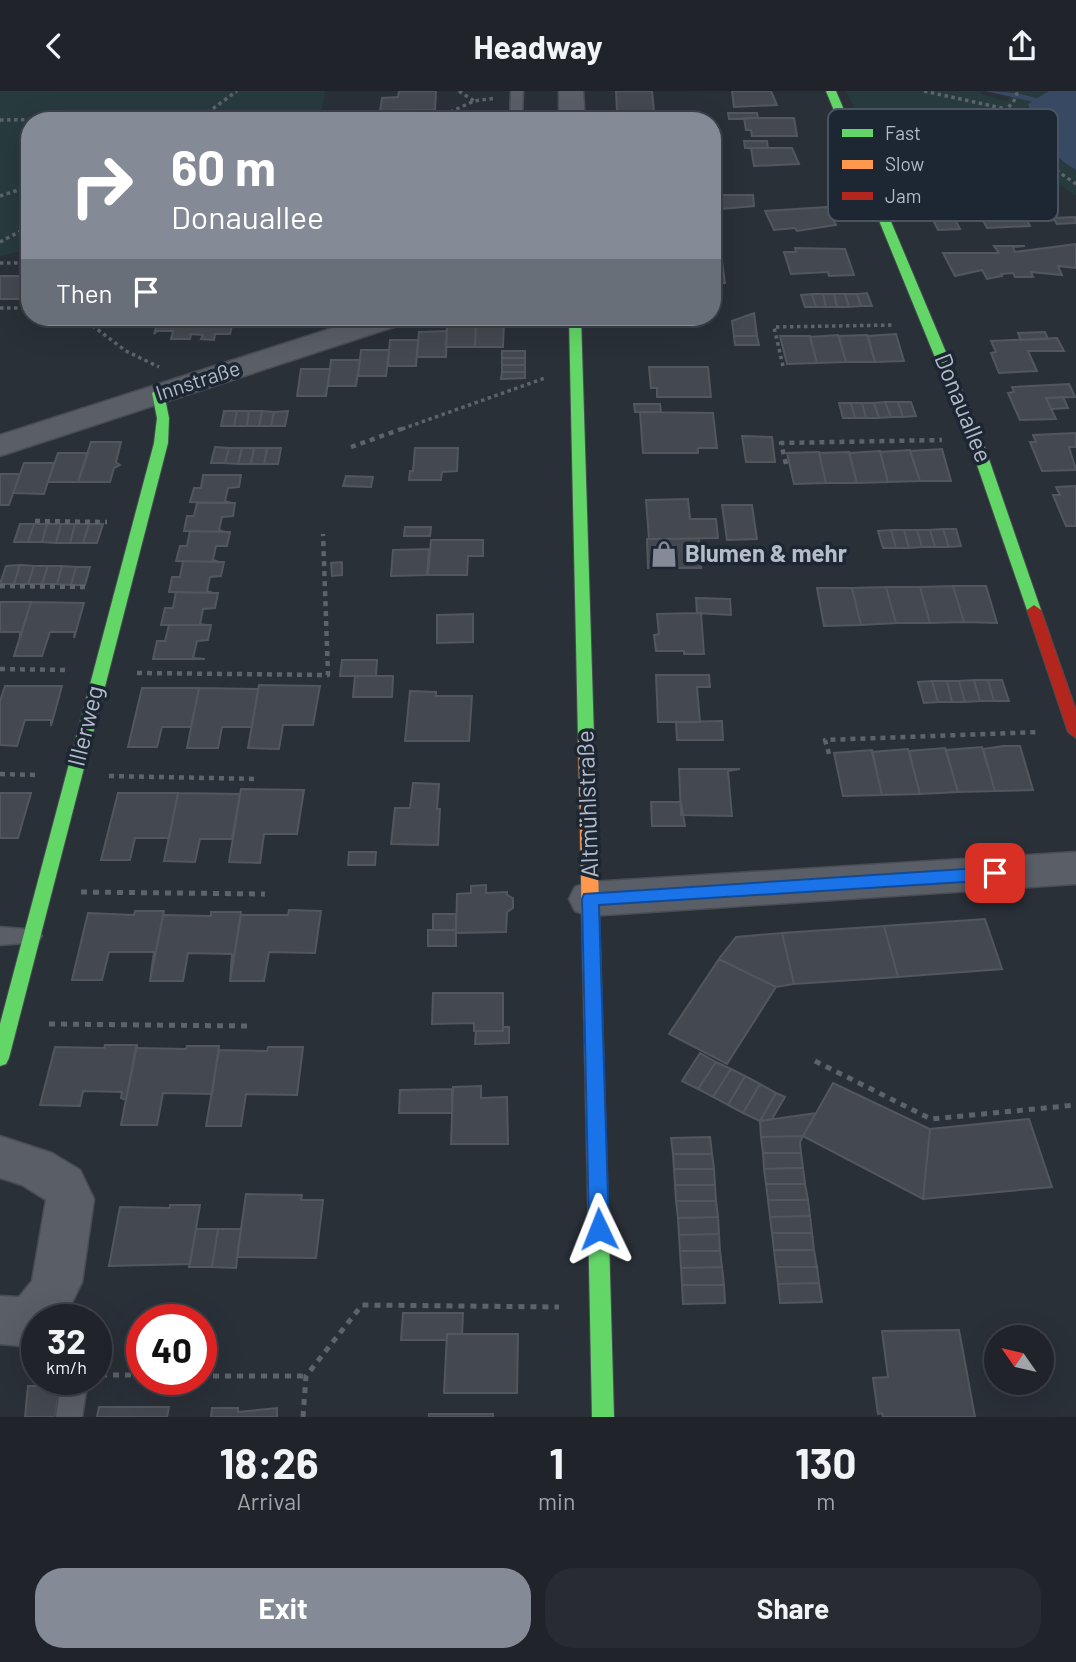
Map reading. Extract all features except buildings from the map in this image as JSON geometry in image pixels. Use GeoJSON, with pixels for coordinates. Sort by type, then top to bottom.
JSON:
{"type":"FeatureCollection","features":[{"type":"Feature","properties":{"kind":"street"},"geometry":{"type":"LineString","coordinates":[[571,91],[572,112]]}},
{"type":"Feature","properties":{"kind":"street","name":"Donauallee"},"geometry":{"type":"LineString","coordinates":[[831,91],[839,109]]}},
{"type":"Feature","properties":{"kind":"street","name":"Donauallee"},"geometry":{"type":"LineString","coordinates":[[886,221],[976,439],[1076,731]]}},
{"type":"Feature","properties":{"kind":"street","name":"Innstraße"},"geometry":{"type":"LineString","coordinates":[[0,446],[368,326]]}},
{"type":"Feature","properties":{"kind":"street","name":"Altmühlstraße"},"geometry":{"type":"LineString","coordinates":[[575,326],[603,1417]]}},
{"type":"Feature","properties":{"kind":"street","name":"Illerweg"},"geometry":{"type":"LineString","coordinates":[[0,1058],[161,443],[163,418],[158,393]]}},
{"type":"Feature","properties":{"kind":"street"},"geometry":{"type":"LineString","coordinates":[[590,899],[1076,868]]}},
{"type":"Feature","properties":{"kind":"street"},"geometry":{"type":"LineString","coordinates":[[0,1157],[35,1168],[63,1185],[71,1199],[57,1282],[40,1304]]}},
{"type":"Feature","properties":{"kind":"lane"},"geometry":{"type":"LineString","coordinates":[[516,112],[517,94]]}},
{"type":"Feature","properties":{"kind":"lane"},"geometry":{"type":"LineString","coordinates":[[0,936],[31,936]]}},
{"type":"Feature","properties":{"kind":"lane"},"geometry":{"type":"LineString","coordinates":[[68,1417],[72,1395]]}},
{"type":"Feature","properties":{"kind":"path"},"geometry":{"type":"LineString","coordinates":[[208,112],[237,91]]}},
{"type":"Feature","properties":{"kind":"path"},"geometry":{"type":"LineString","coordinates":[[459,91],[474,101]]}},
{"type":"Feature","properties":{"kind":"path"},"geometry":{"type":"LineString","coordinates":[[925,91],[1006,109],[1013,103],[1018,91]]}},
{"type":"Feature","properties":{"kind":"path"},"geometry":{"type":"LineString","coordinates":[[450,112],[474,101],[517,94]]}},
{"type":"Feature","properties":{"kind":"path"},"geometry":{"type":"LineString","coordinates":[[0,120],[21,120]]}},
{"type":"Feature","properties":{"kind":"path"},"geometry":{"type":"LineString","coordinates":[[1058,171],[1076,184]]}},
{"type":"Feature","properties":{"kind":"path"},"geometry":{"type":"LineString","coordinates":[[0,196],[21,189]]}},
{"type":"Feature","properties":{"kind":"path"},"geometry":{"type":"LineString","coordinates":[[0,242],[21,231]]}},
{"type":"Feature","properties":{"kind":"path"},"geometry":{"type":"LineString","coordinates":[[0,263],[21,263]]}},
{"type":"Feature","properties":{"kind":"path"},"geometry":{"type":"LineString","coordinates":[[0,308],[21,308]]}},
{"type":"Feature","properties":{"kind":"path"},"geometry":{"type":"LineString","coordinates":[[783,366],[774,327],[929,324]]}},
{"type":"Feature","properties":{"kind":"path"},"geometry":{"type":"LineString","coordinates":[[93,326],[126,351],[151,361],[162,369],[158,393]]}},
{"type":"Feature","properties":{"kind":"path"},"geometry":{"type":"LineString","coordinates":[[351,447],[576,367]]}},
{"type":"Feature","properties":{"kind":"path"},"geometry":{"type":"LineString","coordinates":[[786,464],[781,443],[976,439]]}},
{"type":"Feature","properties":{"kind":"path"},"geometry":{"type":"LineString","coordinates":[[35,521],[139,523]]}},
{"type":"Feature","properties":{"kind":"path"},"geometry":{"type":"LineString","coordinates":[[0,670],[328,675],[323,534]]}},
{"type":"Feature","properties":{"kind":"path"},"geometry":{"type":"LineString","coordinates":[[0,586],[122,588]]}},
{"type":"Feature","properties":{"kind":"path"},"geometry":{"type":"LineString","coordinates":[[829,754],[825,740],[1076,731]]}},
{"type":"Feature","properties":{"kind":"path"},"geometry":{"type":"LineString","coordinates":[[73,775],[259,779]]}},
{"type":"Feature","properties":{"kind":"path"},"geometry":{"type":"LineString","coordinates":[[43,892],[265,894]]}},
{"type":"Feature","properties":{"kind":"path"},"geometry":{"type":"LineString","coordinates":[[8,1024],[248,1026]]}},
{"type":"Feature","properties":{"kind":"path"},"geometry":{"type":"LineString","coordinates":[[815,1061],[931,1119],[1076,1105]]}},
{"type":"Feature","properties":{"kind":"path"},"geometry":{"type":"LineString","coordinates":[[303,1417],[306,1376],[362,1305],[601,1307]]}},
{"type":"Feature","properties":{"kind":"path"},"geometry":{"type":"LineString","coordinates":[[217,1376],[306,1376]]}},
{"type":"Feature","properties":{"kind":"green space"},"geometry":{"type":"Polygon","coordinates":[[[0,91],[325,91],[322,112],[21,112],[21,251],[0,256],[0,91]]]}},
{"type":"Feature","properties":{"kind":"green space"},"geometry":{"type":"Polygon","coordinates":[[[846,91],[980,91],[983,95],[1007,101],[1012,94],[994,91],[1076,91],[1076,196],[1058,184],[1058,109],[854,109],[846,91]]]}},
{"type":"Feature","properties":{"kind":"water"},"geometry":{"type":"Polygon","coordinates":[[[1049,91],[1076,91],[1076,170],[1058,156],[1058,109],[1030,109],[1028,104],[1049,91]]]}},
{"type":"Feature","properties":{"kind":"waterway"},"geometry":{"type":"LineString","coordinates":[[988,91],[1040,101],[1045,105]]}},
{"type":"Feature","properties":{"kind":"traffic: fast"},"geometry":{"type":"LineString","coordinates":[[831,91],[838,109]]}},
{"type":"Feature","properties":{"kind":"traffic: fast"},"geometry":{"type":"LineString","coordinates":[[885,221],[973,433],[1034,610]]}},
{"type":"Feature","properties":{"kind":"traffic: fast"},"geometry":{"type":"LineString","coordinates":[[575,326],[586,737]]}},
{"type":"Feature","properties":{"kind":"traffic: fast"},"geometry":{"type":"LineString","coordinates":[[0,1058],[161,443],[163,418],[158,393]]}},
{"type":"Feature","properties":{"kind":"traffic: fast"},"geometry":{"type":"LineString","coordinates":[[597,1167],[603,1417]]}},
{"type":"Feature","properties":{"kind":"traffic: slow"},"geometry":{"type":"LineString","coordinates":[[586,737],[597,1167]]}},
{"type":"Feature","properties":{"kind":"traffic: jam"},"geometry":{"type":"LineString","coordinates":[[1034,610],[1076,732]]}},
{"type":"Feature","properties":{"kind":"place","name":"Blumen & mehr"},"geometry":{"type":"Point","coordinates":[664,554]}},
{"type":"Feature","properties":{"kind":"route"},"geometry":{"type":"LineString","coordinates":[[599,1229],[590,899],[995,873]]}}]}
